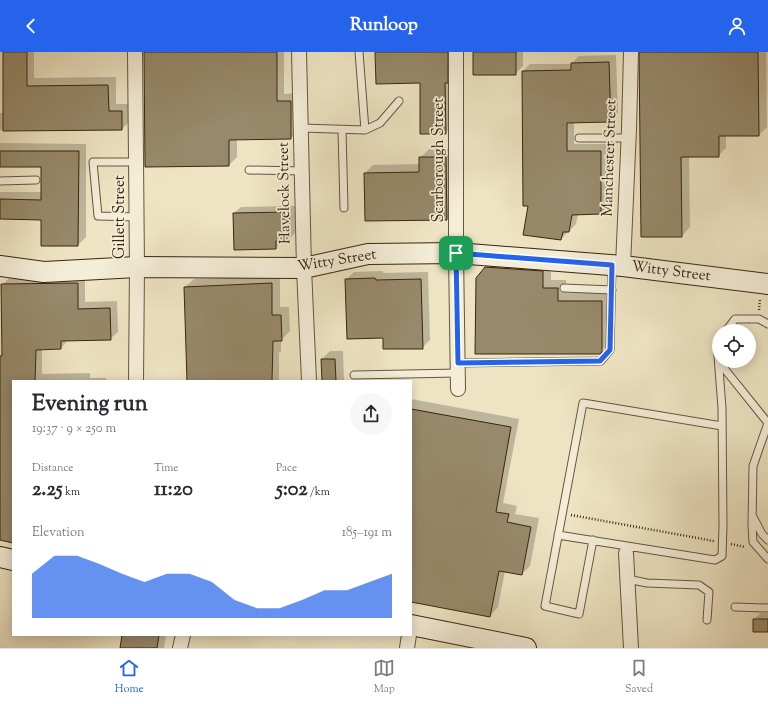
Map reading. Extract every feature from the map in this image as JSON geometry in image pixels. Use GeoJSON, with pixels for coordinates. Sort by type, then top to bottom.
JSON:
{"type":"FeatureCollection","features":[{"type":"Feature","properties":{"kind":"street","name":"Gillett Street"},"geometry":{"type":"LineString","coordinates":[[135,52],[137,217],[136,380]]}},
{"type":"Feature","properties":{"kind":"street","name":"Havelock Street"},"geometry":{"type":"LineString","coordinates":[[299,52],[308,380]]}},
{"type":"Feature","properties":{"kind":"street","name":"Scarborough Street"},"geometry":{"type":"LineString","coordinates":[[456,52],[458,389]]}},
{"type":"Feature","properties":{"kind":"street","name":"Manchester Street"},"geometry":{"type":"LineString","coordinates":[[618,266],[628,138],[631,52]]}},
{"type":"Feature","properties":{"kind":"street","name":"Witty Street"},"geometry":{"type":"LineString","coordinates":[[0,266],[44,272],[137,267],[304,268],[368,254],[456,253],[618,266],[768,284]]}},
{"type":"Feature","properties":{"kind":"street"},"geometry":{"type":"LineString","coordinates":[[626,550],[626,579],[631,648]]}},
{"type":"Feature","properties":{"kind":"street"},"geometry":{"type":"LineString","coordinates":[[412,626],[526,648]]}},
{"type":"Feature","properties":{"kind":"street"},"geometry":{"type":"LineString","coordinates":[[180,648],[183,636]]}},
{"type":"Feature","properties":{"kind":"street"},"geometry":{"type":"LineString","coordinates":[[407,648],[409,636]]}},
{"type":"Feature","properties":{"kind":"lane"},"geometry":{"type":"LineString","coordinates":[[359,52],[365,130]]}},
{"type":"Feature","properties":{"kind":"lane"},"geometry":{"type":"LineString","coordinates":[[301,128],[365,130],[380,123],[400,101]]}},
{"type":"Feature","properties":{"kind":"lane"},"geometry":{"type":"LineString","coordinates":[[342,130],[344,208]]}},
{"type":"Feature","properties":{"kind":"lane"},"geometry":{"type":"LineString","coordinates":[[580,138],[628,138]]}},
{"type":"Feature","properties":{"kind":"lane"},"geometry":{"type":"LineString","coordinates":[[136,162],[93,162],[98,216],[137,217]]}},
{"type":"Feature","properties":{"kind":"lane"},"geometry":{"type":"LineString","coordinates":[[249,170],[302,172]]}},
{"type":"Feature","properties":{"kind":"lane"},"geometry":{"type":"LineString","coordinates":[[0,181],[36,180]]}},
{"type":"Feature","properties":{"kind":"lane"},"geometry":{"type":"LineString","coordinates":[[354,375],[600,361],[610,350],[612,290],[618,266]]}},
{"type":"Feature","properties":{"kind":"lane"},"geometry":{"type":"LineString","coordinates":[[564,288],[612,290]]}},
{"type":"Feature","properties":{"kind":"lane"},"geometry":{"type":"LineString","coordinates":[[731,324],[735,319],[759,319],[768,324]]}},
{"type":"Feature","properties":{"kind":"lane"},"geometry":{"type":"LineString","coordinates":[[558,535],[593,540],[626,550],[715,560],[722,556],[722,426],[719,368]]}},
{"type":"Feature","properties":{"kind":"lane"},"geometry":{"type":"LineString","coordinates":[[725,368],[768,423],[753,466],[752,515],[753,542],[768,559]]}},
{"type":"Feature","properties":{"kind":"lane"},"geometry":{"type":"LineString","coordinates":[[593,540],[579,614],[545,606],[583,402],[722,426]]}},
{"type":"Feature","properties":{"kind":"lane"},"geometry":{"type":"LineString","coordinates":[[752,515],[762,534],[768,540]]}},
{"type":"Feature","properties":{"kind":"lane"},"geometry":{"type":"LineString","coordinates":[[626,579],[647,583],[699,585],[709,592],[707,620]]}},
{"type":"Feature","properties":{"kind":"lane"},"geometry":{"type":"LineString","coordinates":[[735,607],[768,608]]}},
{"type":"Feature","properties":{"kind":"path"},"geometry":{"type":"LineString","coordinates":[[562,513],[760,549]]}},
{"type":"Feature","properties":{"kind":"building"},"geometry":{"type":"Polygon","coordinates":[[[3,52],[27,52],[27,86],[108,85],[109,111],[122,111],[122,130],[3,131],[3,52]]]}},
{"type":"Feature","properties":{"kind":"building"},"geometry":{"type":"Polygon","coordinates":[[[144,52],[277,52],[277,101],[291,101],[291,139],[229,140],[229,166],[145,167],[144,52]]]}},
{"type":"Feature","properties":{"kind":"building"},"geometry":{"type":"Polygon","coordinates":[[[375,52],[448,52],[448,83],[445,83],[446,134],[420,134],[420,83],[376,84],[375,52]]]}},
{"type":"Feature","properties":{"kind":"building"},"geometry":{"type":"Polygon","coordinates":[[[473,52],[516,52],[516,75],[473,75],[473,52]]]}},
{"type":"Feature","properties":{"kind":"building"},"geometry":{"type":"Polygon","coordinates":[[[639,52],[758,52],[759,136],[719,136],[719,157],[681,157],[682,237],[641,237],[639,52]]]}},
{"type":"Feature","properties":{"kind":"building"},"geometry":{"type":"Polygon","coordinates":[[[609,62],[611,122],[567,123],[567,151],[601,151],[601,214],[572,215],[569,232],[563,232],[561,240],[523,235],[528,206],[523,206],[522,71],[571,70],[571,63],[609,62]]]}},
{"type":"Feature","properties":{"kind":"building"},"geometry":{"type":"Polygon","coordinates":[[[0,151],[79,151],[78,246],[41,246],[41,220],[0,219],[0,199],[41,200],[41,167],[0,167],[0,151]]]}},
{"type":"Feature","properties":{"kind":"building"},"geometry":{"type":"Polygon","coordinates":[[[419,157],[446,157],[447,220],[365,221],[364,173],[419,172],[419,157]]]}},
{"type":"Feature","properties":{"kind":"building"},"geometry":{"type":"Polygon","coordinates":[[[289,212],[289,241],[276,241],[276,249],[234,250],[233,213],[289,212]]]}},
{"type":"Feature","properties":{"kind":"building"},"geometry":{"type":"Polygon","coordinates":[[[485,267],[543,271],[543,288],[558,288],[558,301],[602,301],[602,352],[600,354],[475,354],[476,278],[485,267]]]}},
{"type":"Feature","properties":{"kind":"building"},"geometry":{"type":"Polygon","coordinates":[[[375,278],[376,280],[421,279],[423,349],[383,349],[383,338],[347,339],[345,279],[375,278]]]}},
{"type":"Feature","properties":{"kind":"building"},"geometry":{"type":"Polygon","coordinates":[[[78,283],[78,309],[110,308],[111,340],[61,341],[61,349],[36,350],[35,380],[12,380],[12,543],[0,540],[0,356],[2,356],[1,284],[78,283]]]}},
{"type":"Feature","properties":{"kind":"building"},"geometry":{"type":"Polygon","coordinates":[[[272,283],[272,315],[281,315],[282,341],[273,341],[272,380],[187,380],[184,287],[272,283]]]}},
{"type":"Feature","properties":{"kind":"building"},"geometry":{"type":"Polygon","coordinates":[[[321,359],[335,359],[336,380],[322,380],[321,359]]]}},
{"type":"Feature","properties":{"kind":"building"},"geometry":{"type":"Polygon","coordinates":[[[412,409],[511,427],[496,512],[509,514],[507,522],[531,527],[522,575],[499,571],[490,617],[412,602],[412,409]]]}},
{"type":"Feature","properties":{"kind":"building"},"geometry":{"type":"Polygon","coordinates":[[[753,619],[768,619],[768,632],[753,632],[753,619]]]}},
{"type":"Feature","properties":{"kind":"building"},"geometry":{"type":"Polygon","coordinates":[[[122,636],[159,636],[157,648],[120,648],[122,636]]]}},
{"type":"Feature","properties":{"kind":"route"},"geometry":{"type":"LineString","coordinates":[[456,253],[612,265],[610,350],[600,361],[484,364],[458,363],[456,253]]}}]}
